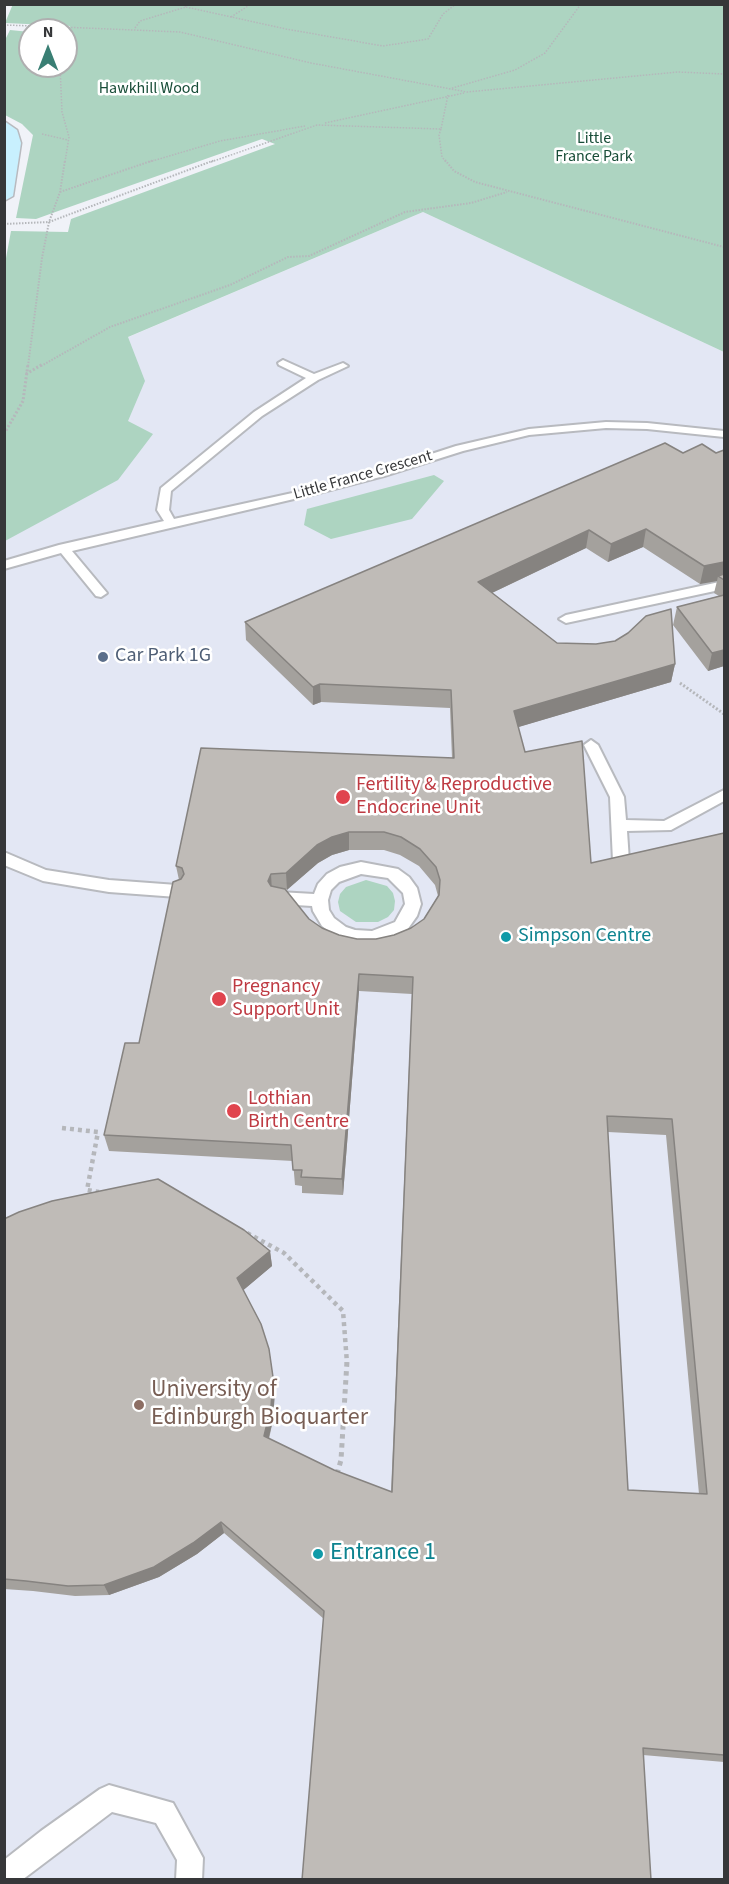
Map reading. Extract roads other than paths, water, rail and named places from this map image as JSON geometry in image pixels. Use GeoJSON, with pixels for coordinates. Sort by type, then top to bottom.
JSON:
{"type":"FeatureCollection","features":[{"type":"Feature","properties":{"kind":"street"},"geometry":{"type":"LineString","coordinates":[[4,126],[11,133],[13,143],[4,196]]}},
{"type":"Feature","properties":{"kind":"lane"},"geometry":{"type":"LineString","coordinates":[[283,363],[314,378]]}},
{"type":"Feature","properties":{"kind":"lane"},"geometry":{"type":"LineString","coordinates":[[171,523],[163,510],[165,490],[258,414],[314,378],[344,366]]}},
{"type":"Feature","properties":{"kind":"lane","name":"Little France Crescent"},"geometry":{"type":"LineString","coordinates":[[4,565],[63,548],[307,494],[381,474],[470,445],[529,432],[616,425],[683,428],[724,434]]}},
{"type":"Feature","properties":{"kind":"lane"},"geometry":{"type":"LineString","coordinates":[[63,548],[101,593]]}},
{"type":"Feature","properties":{"kind":"lane"},"geometry":{"type":"LineString","coordinates":[[566,620],[724,585]]}},
{"type":"Feature","properties":{"kind":"lane"},"geometry":{"type":"LineString","coordinates":[[591,745],[617,797],[621,861]]}},
{"type":"Feature","properties":{"kind":"lane"},"geometry":{"type":"LineString","coordinates":[[618,825],[666,826],[724,795]]}},
{"type":"Feature","properties":{"kind":"lane"},"geometry":{"type":"LineString","coordinates":[[4,858],[43,874],[109,886],[177,891]]}},
{"type":"Feature","properties":{"kind":"lane"},"geometry":{"type":"LineString","coordinates":[[361,868],[392,873],[403,881],[411,892],[413,904],[409,916],[400,926],[372,937],[355,936],[340,931],[328,922],[321,911],[320,900],[324,888],[333,878],[346,871],[361,868]]}},
{"type":"Feature","properties":{"kind":"lane"},"geometry":{"type":"LineString","coordinates":[[279,898],[320,900]]}},
{"type":"Feature","properties":{"kind":"lane"},"geometry":{"type":"LineString","coordinates":[[4,1877],[50,1840],[109,1798],[164,1812],[190,1858],[189,1880]]}},
{"type":"Feature","properties":{"kind":"place","name":"Car Park 1G"},"geometry":{"type":"Point","coordinates":[103,657]}},
{"type":"Feature","properties":{"kind":"place","name":"Fertility & Reproductive Endocrine Unit"},"geometry":{"type":"Point","coordinates":[343,797]}},
{"type":"Feature","properties":{"kind":"place","name":"Simpson Centre"},"geometry":{"type":"Point","coordinates":[506,937]}},
{"type":"Feature","properties":{"kind":"place","name":"Pregnancy Support Unit"},"geometry":{"type":"Point","coordinates":[219,999]}},
{"type":"Feature","properties":{"kind":"place","name":"Lothian Birth Centre"},"geometry":{"type":"Point","coordinates":[234,1111]}},
{"type":"Feature","properties":{"kind":"place","name":"University of Edinburgh Bioquarter"},"geometry":{"type":"Point","coordinates":[139,1405]}},
{"type":"Feature","properties":{"kind":"place","name":"Entrance 1"},"geometry":{"type":"Point","coordinates":[318,1554]}},
{"type":"Feature","properties":{"kind":"park label","name":"Hawkhill Wood"},"geometry":{"type":"Point","coordinates":[149,89]}},
{"type":"Feature","properties":{"kind":"park label","name":"Little France Park"},"geometry":{"type":"Point","coordinates":[594,148]}}]}
